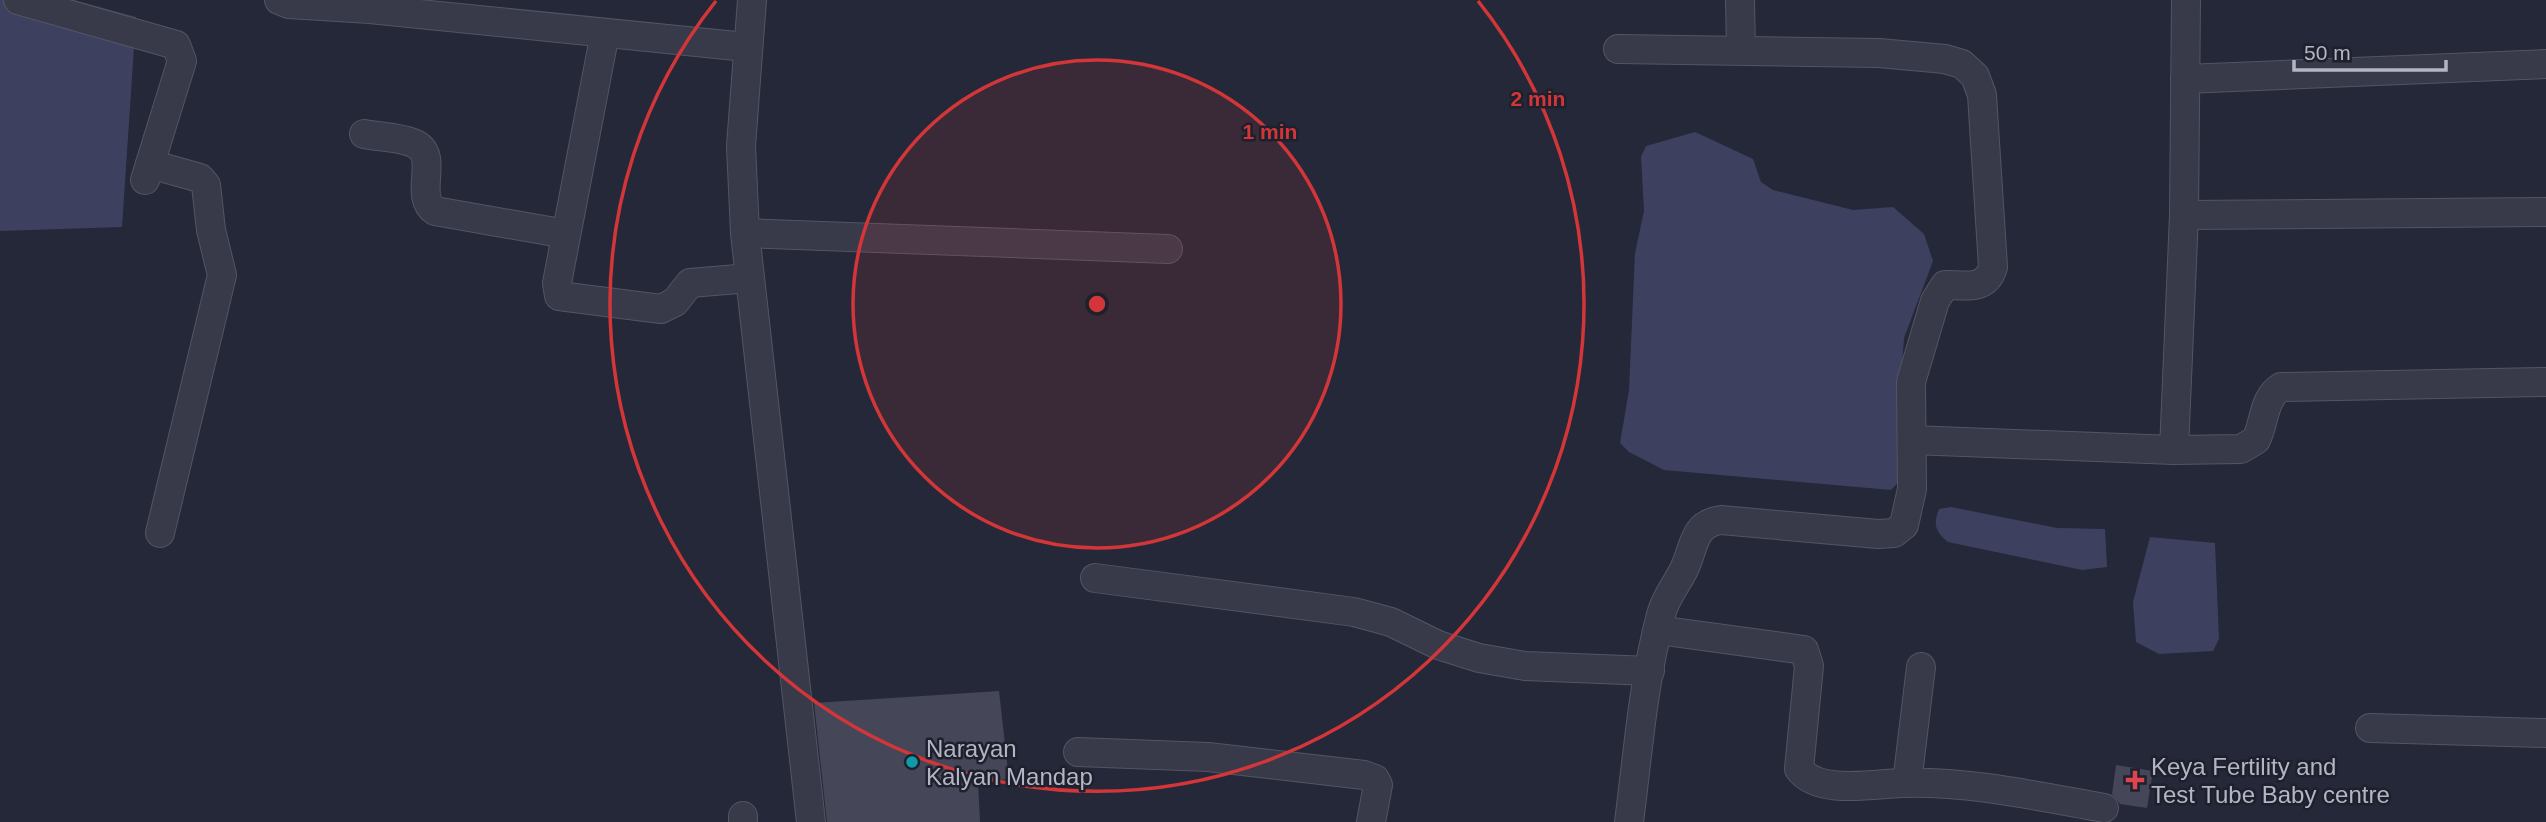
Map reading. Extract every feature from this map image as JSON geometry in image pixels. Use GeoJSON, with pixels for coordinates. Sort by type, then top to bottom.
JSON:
{"type":"FeatureCollection","features":[{"type":"Feature","properties":{"kind":"street"},"geometry":{"type":"LineString","coordinates":[[18,0],[117,26],[176,45],[182,61],[147,172],[200,178],[206,185],[211,230],[222,275],[160,533]]}},
{"type":"Feature","properties":{"kind":"street"},"geometry":{"type":"LineString","coordinates":[[279,0],[289,4],[746,47]]}},
{"type":"Feature","properties":{"kind":"street"},"geometry":{"type":"LineString","coordinates":[[752,0],[746,47],[741,146],[745,233],[811,822]]}},
{"type":"Feature","properties":{"kind":"street"},"geometry":{"type":"LineString","coordinates":[[1740,0],[1741,50]]}},
{"type":"Feature","properties":{"kind":"street"},"geometry":{"type":"LineString","coordinates":[[2174,450],[2184,215],[2186,0]]}},
{"type":"Feature","properties":{"kind":"street"},"geometry":{"type":"LineString","coordinates":[[605,33],[556,291],[566,299],[661,309],[675,302],[690,283],[750,278]]}},
{"type":"Feature","properties":{"kind":"street"},"geometry":{"type":"LineString","coordinates":[[1618,49],[1879,52],[1945,59],[1962,64],[1975,76],[1982,94],[1993,267],[1990,278],[1983,284],[1945,285],[1940,290],[1911,382],[1912,489],[1904,525],[1894,533],[1878,534],[1721,520],[1708,522],[1699,530],[1686,566],[1661,613],[1629,822]]}},
{"type":"Feature","properties":{"kind":"street"},"geometry":{"type":"LineString","coordinates":[[2185,79],[2546,64]]}},
{"type":"Feature","properties":{"kind":"street"},"geometry":{"type":"LineString","coordinates":[[364,134],[414,143],[422,149],[427,167],[425,198],[428,206],[435,211],[566,234]]}},
{"type":"Feature","properties":{"kind":"street"},"geometry":{"type":"LineString","coordinates":[[2184,215],[2546,212]]}},
{"type":"Feature","properties":{"kind":"street"},"geometry":{"type":"LineString","coordinates":[[745,233],[1168,249]]}},
{"type":"Feature","properties":{"kind":"street"},"geometry":{"type":"LineString","coordinates":[[1912,440],[2174,450],[2241,449],[2250,446],[2260,432],[2272,392],[2281,387],[2546,382]]}},
{"type":"Feature","properties":{"kind":"street"},"geometry":{"type":"LineString","coordinates":[[1096,578],[1354,612],[1391,622],[1438,645],[1525,666],[1650,671]]}},
{"type":"Feature","properties":{"kind":"street"},"geometry":{"type":"LineString","coordinates":[[1658,631],[1804,650],[1809,666],[1799,769],[1805,778],[1828,784],[1964,784],[2104,808]]}},
{"type":"Feature","properties":{"kind":"street"},"geometry":{"type":"LineString","coordinates":[[1907,783],[1921,667]]}},
{"type":"Feature","properties":{"kind":"street"},"geometry":{"type":"LineString","coordinates":[[2370,729],[2546,733]]}},
{"type":"Feature","properties":{"kind":"street"},"geometry":{"type":"LineString","coordinates":[[1078,751],[1208,757],[1371,776],[1378,785],[1371,822]]}},
{"type":"Feature","properties":{"kind":"water"},"geometry":{"type":"Polygon","coordinates":[[[0,0],[74,0],[136,17],[122,227],[0,231],[0,0]]]}},
{"type":"Feature","properties":{"kind":"water"},"geometry":{"type":"Polygon","coordinates":[[[1695,132],[1753,159],[1761,182],[1773,190],[1853,210],[1893,207],[1924,234],[1933,261],[1904,338],[1901,379],[1909,471],[1891,490],[1664,470],[1629,452],[1620,443],[1629,390],[1635,253],[1644,211],[1641,157],[1646,146],[1695,132]]]}},
{"type":"Feature","properties":{"kind":"water"},"geometry":{"type":"Polygon","coordinates":[[[1951,507],[2057,528],[2105,529],[2107,567],[2082,570],[1948,542],[1938,531],[1936,519],[1939,509],[1951,507]]]}},
{"type":"Feature","properties":{"kind":"water"},"geometry":{"type":"Polygon","coordinates":[[[2150,537],[2215,543],[2219,639],[2213,651],[2159,654],[2136,642],[2133,602],[2150,537]]]}},
{"type":"Feature","properties":{"kind":"building","name":"Narayan Kalyan Mandap"},"geometry":{"type":"Polygon","coordinates":[[[999,691],[1009,779],[978,782],[980,822],[827,822],[814,703],[999,691]]]}},
{"type":"Feature","properties":{"kind":"building"},"geometry":{"type":"Polygon","coordinates":[[[2116,765],[2153,771],[2147,808],[2120,804],[2112,794],[2116,765]]]}},
{"type":"Feature","properties":{"kind":"place","name":"Narayan Kalyan Mandap"},"geometry":{"type":"Point","coordinates":[912,762]}},
{"type":"Feature","properties":{"kind":"place","name":"Keya Fertility and Test Tube Baby centre"},"geometry":{"type":"Point","coordinates":[2135,780]}}]}
